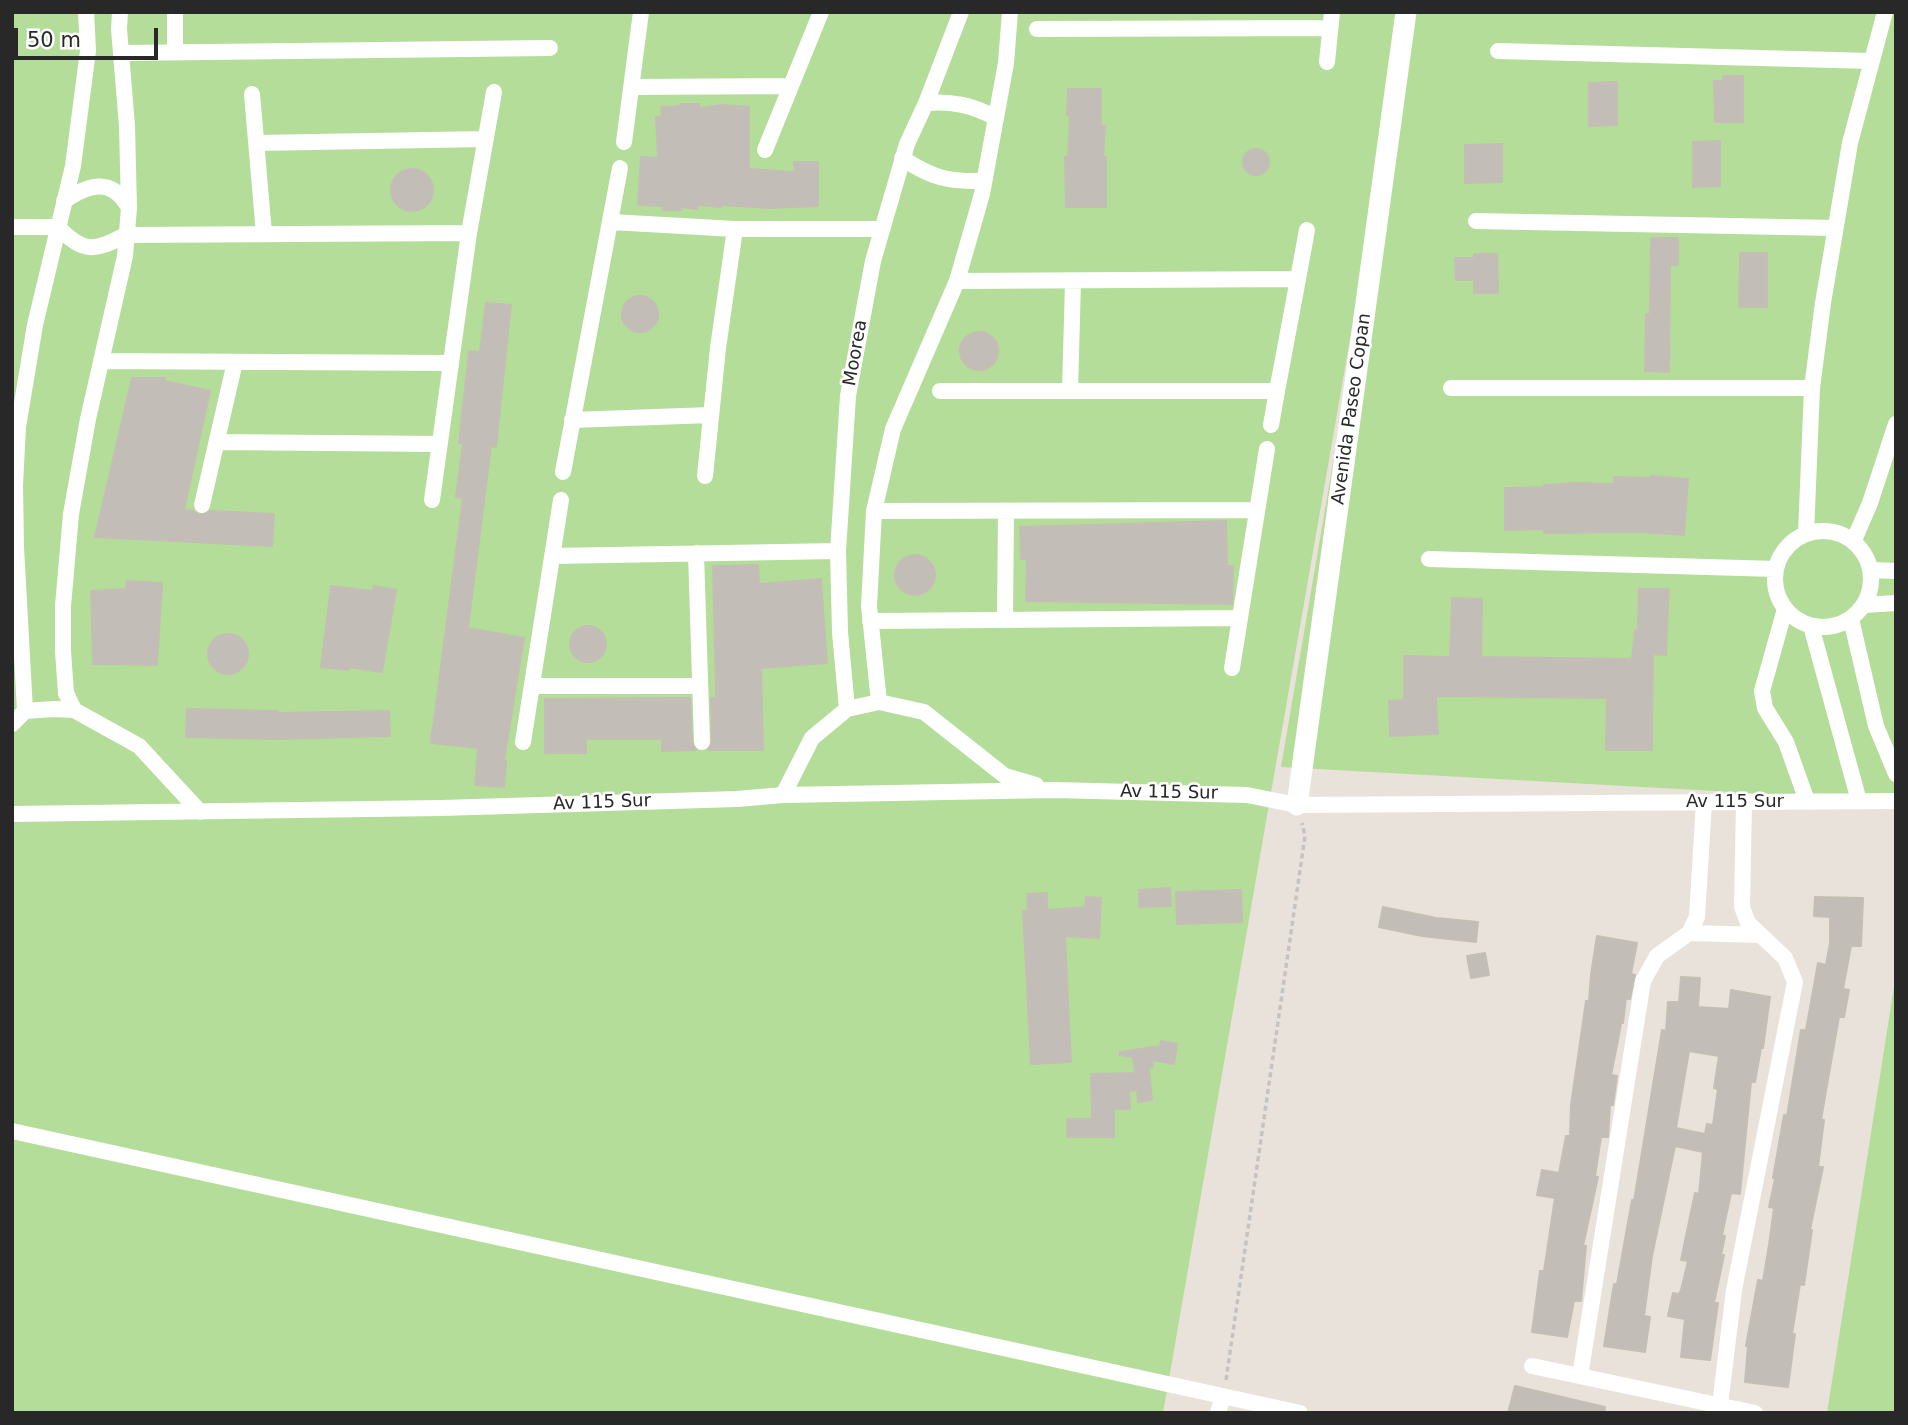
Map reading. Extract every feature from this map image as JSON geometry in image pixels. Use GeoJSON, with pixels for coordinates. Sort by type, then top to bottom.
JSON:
{"type":"FeatureCollection","features":[{"type":"Feature","properties":{"kind":"main road","name":"Avenida Paseo Copan"},"geometry":{"type":"LineString","coordinates":[[1297,805],[1406,12]]}},
{"type":"Feature","properties":{"kind":"street"},"geometry":{"type":"LineString","coordinates":[[25,711],[15,535],[18,427],[35,325],[73,166],[88,51],[86,12]]}},
{"type":"Feature","properties":{"kind":"street"},"geometry":{"type":"LineString","coordinates":[[74,710],[66,693],[62,650],[71,514],[125,256],[129,208],[120,12]]}},
{"type":"Feature","properties":{"kind":"street"},"geometry":{"type":"LineString","coordinates":[[175,12],[175,52]]}},
{"type":"Feature","properties":{"kind":"street"},"geometry":{"type":"LineString","coordinates":[[624,142],[641,12]]}},
{"type":"Feature","properties":{"kind":"street"},"geometry":{"type":"LineString","coordinates":[[765,150],[821,12]]}},
{"type":"Feature","properties":{"kind":"street","name":"Moorea"},"geometry":{"type":"LineString","coordinates":[[847,709],[840,632],[838,551],[848,396],[873,261],[906,144],[926,103],[961,12]]}},
{"type":"Feature","properties":{"kind":"street"},"geometry":{"type":"LineString","coordinates":[[879,702],[869,607],[874,511],[893,429],[957,282],[984,181],[1006,63],[1010,12]]}},
{"type":"Feature","properties":{"kind":"street"},"geometry":{"type":"LineString","coordinates":[[1124,12],[1124,29]]}},
{"type":"Feature","properties":{"kind":"street"},"geometry":{"type":"LineString","coordinates":[[1806,534],[1812,388],[1835,228],[1850,143],[1885,12]]}},
{"type":"Feature","properties":{"kind":"street"},"geometry":{"type":"LineString","coordinates":[[1037,29],[1124,29],[1331,20],[1327,62]]}},
{"type":"Feature","properties":{"kind":"street"},"geometry":{"type":"LineString","coordinates":[[122,53],[550,48]]}},
{"type":"Feature","properties":{"kind":"street"},"geometry":{"type":"LineString","coordinates":[[1498,51],[1871,61]]}},
{"type":"Feature","properties":{"kind":"street"},"geometry":{"type":"LineString","coordinates":[[631,86],[791,86]]}},
{"type":"Feature","properties":{"kind":"street"},"geometry":{"type":"LineString","coordinates":[[432,500],[469,233],[494,92]]}},
{"type":"Feature","properties":{"kind":"street"},"geometry":{"type":"LineString","coordinates":[[252,94],[264,234]]}},
{"type":"Feature","properties":{"kind":"street"},"geometry":{"type":"LineString","coordinates":[[926,103],[962,104],[980,109],[996,118]]}},
{"type":"Feature","properties":{"kind":"street"},"geometry":{"type":"LineString","coordinates":[[256,143],[486,139]]}},
{"type":"Feature","properties":{"kind":"street"},"geometry":{"type":"LineString","coordinates":[[902,158],[924,173],[952,182],[984,181]]}},
{"type":"Feature","properties":{"kind":"street"},"geometry":{"type":"LineString","coordinates":[[563,472],[620,168]]}},
{"type":"Feature","properties":{"kind":"street"},"geometry":{"type":"LineString","coordinates":[[64,201],[82,189],[100,186],[113,190],[125,200],[129,208]]}},
{"type":"Feature","properties":{"kind":"street"},"geometry":{"type":"LineString","coordinates":[[1476,221],[1835,228]]}},
{"type":"Feature","properties":{"kind":"street"},"geometry":{"type":"LineString","coordinates":[[611,222],[735,229],[882,229]]}},
{"type":"Feature","properties":{"kind":"street"},"geometry":{"type":"LineString","coordinates":[[12,227],[58,227],[70,239],[86,248],[100,248],[125,235],[469,233]]}},
{"type":"Feature","properties":{"kind":"street"},"geometry":{"type":"LineString","coordinates":[[705,476],[735,229]]}},
{"type":"Feature","properties":{"kind":"street"},"geometry":{"type":"LineString","coordinates":[[1271,425],[1307,230]]}},
{"type":"Feature","properties":{"kind":"street"},"geometry":{"type":"LineString","coordinates":[[957,282],[1298,279]]}},
{"type":"Feature","properties":{"kind":"street"},"geometry":{"type":"LineString","coordinates":[[1070,391],[1073,282]]}},
{"type":"Feature","properties":{"kind":"street"},"geometry":{"type":"LineString","coordinates":[[102,361],[451,363]]}},
{"type":"Feature","properties":{"kind":"street"},"geometry":{"type":"LineString","coordinates":[[202,505],[236,362]]}},
{"type":"Feature","properties":{"kind":"street"},"geometry":{"type":"LineString","coordinates":[[1451,388],[1812,388]]}},
{"type":"Feature","properties":{"kind":"street"},"geometry":{"type":"LineString","coordinates":[[940,391],[1277,391]]}},
{"type":"Feature","properties":{"kind":"street"},"geometry":{"type":"LineString","coordinates":[[572,420],[711,415]]}},
{"type":"Feature","properties":{"kind":"street"},"geometry":{"type":"LineString","coordinates":[[1854,540],[1870,503],[1896,424]]}},
{"type":"Feature","properties":{"kind":"street"},"geometry":{"type":"LineString","coordinates":[[217,442],[439,444]]}},
{"type":"Feature","properties":{"kind":"street"},"geometry":{"type":"LineString","coordinates":[[1232,668],[1266,449]]}},
{"type":"Feature","properties":{"kind":"street"},"geometry":{"type":"LineString","coordinates":[[523,742],[561,500]]}},
{"type":"Feature","properties":{"kind":"street"},"geometry":{"type":"LineString","coordinates":[[874,511],[1257,510]]}},
{"type":"Feature","properties":{"kind":"street"},"geometry":{"type":"LineString","coordinates":[[1005,620],[1006,512]]}},
{"type":"Feature","properties":{"kind":"street"},"geometry":{"type":"LineString","coordinates":[[1824,530],[1841,533],[1854,540],[1867,556],[1872,570],[1864,605],[1851,619],[1825,628],[1811,626],[1796,619],[1785,609],[1776,591],[1776,569],[1780,556],[1791,542],[1806,534],[1824,530]]}},
{"type":"Feature","properties":{"kind":"street"},"geometry":{"type":"LineString","coordinates":[[552,556],[838,551]]}},
{"type":"Feature","properties":{"kind":"street"},"geometry":{"type":"LineString","coordinates":[[696,553],[702,741]]}},
{"type":"Feature","properties":{"kind":"street"},"geometry":{"type":"LineString","coordinates":[[1429,559],[1776,569]]}},
{"type":"Feature","properties":{"kind":"street"},"geometry":{"type":"LineString","coordinates":[[1872,570],[1896,571]]}},
{"type":"Feature","properties":{"kind":"street"},"geometry":{"type":"LineString","coordinates":[[1864,605],[1896,603]]}},
{"type":"Feature","properties":{"kind":"street"},"geometry":{"type":"LineString","coordinates":[[1785,609],[1762,691],[1765,708],[1786,742],[1807,801]]}},
{"type":"Feature","properties":{"kind":"street"},"geometry":{"type":"LineString","coordinates":[[840,632],[871,627],[1005,620],[1240,618]]}},
{"type":"Feature","properties":{"kind":"street"},"geometry":{"type":"LineString","coordinates":[[1851,619],[1876,726],[1896,774]]}},
{"type":"Feature","properties":{"kind":"street"},"geometry":{"type":"LineString","coordinates":[[1811,626],[1858,801]]}},
{"type":"Feature","properties":{"kind":"street"},"geometry":{"type":"LineString","coordinates":[[532,686],[700,685]]}},
{"type":"Feature","properties":{"kind":"street"},"geometry":{"type":"LineString","coordinates":[[783,795],[812,738],[847,709],[879,702],[924,712],[1005,776],[1055,790]]}},
{"type":"Feature","properties":{"kind":"street"},"geometry":{"type":"LineString","coordinates":[[12,724],[25,711],[74,710],[139,746],[200,811]]}},
{"type":"Feature","properties":{"kind":"street","name":"Av 115 Sur"},"geometry":{"type":"LineString","coordinates":[[12,814],[441,808],[737,799],[783,795],[1055,790],[1247,794],[1297,805],[1896,801]]}},
{"type":"Feature","properties":{"kind":"street"},"geometry":{"type":"LineString","coordinates":[[1580,1376],[1643,981],[1657,956],[1689,933],[1697,917],[1704,802]]}},
{"type":"Feature","properties":{"kind":"street"},"geometry":{"type":"LineString","coordinates":[[1720,1405],[1734,1290],[1795,982],[1785,958],[1748,923],[1742,907],[1744,802]]}},
{"type":"Feature","properties":{"kind":"street"},"geometry":{"type":"LineString","coordinates":[[1689,933],[1761,935]]}},
{"type":"Feature","properties":{"kind":"street"},"geometry":{"type":"LineString","coordinates":[[12,1131],[1302,1413]]}},
{"type":"Feature","properties":{"kind":"street"},"geometry":{"type":"LineString","coordinates":[[1532,1366],[1755,1413]]}},
{"type":"Feature","properties":{"kind":"street"},"geometry":{"type":"LineString","coordinates":[[1218,1413],[1223,1396]]}},
{"type":"Feature","properties":{"kind":"path"},"geometry":{"type":"LineString","coordinates":[[1223,1396],[1305,836],[1297,805]]}},
{"type":"Feature","properties":{"kind":"green space"},"geometry":{"type":"Polygon","coordinates":[[[12,12],[1407,12],[1163,1413],[12,1413],[12,12]]]}},
{"type":"Feature","properties":{"kind":"green space"},"geometry":{"type":"Polygon","coordinates":[[[1410,12],[1896,12],[1896,801],[1281,767],[1410,12]]]}},
{"type":"Feature","properties":{"kind":"green space"},"geometry":{"type":"Polygon","coordinates":[[[1896,974],[1896,1413],[1827,1413],[1896,974]]]}},
{"type":"Feature","properties":{"kind":"building"},"geometry":{"type":"Polygon","coordinates":[[[1723,76],[1743,76],[1743,122],[1715,122],[1714,81],[1723,81],[1723,76]]]}},
{"type":"Feature","properties":{"kind":"building"},"geometry":{"type":"Polygon","coordinates":[[[1617,82],[1617,125],[1589,126],[1589,83],[1617,82]]]}},
{"type":"Feature","properties":{"kind":"building"},"geometry":{"type":"Polygon","coordinates":[[[1068,89],[1101,89],[1101,126],[1105,126],[1103,157],[1106,157],[1106,207],[1066,207],[1065,157],[1068,157],[1070,115],[1067,115],[1068,89]]]}},
{"type":"Feature","properties":{"kind":"building"},"geometry":{"type":"Polygon","coordinates":[[[699,104],[699,108],[722,105],[749,107],[749,169],[795,172],[794,162],[818,162],[818,206],[769,208],[698,205],[697,209],[681,207],[681,210],[663,210],[663,206],[638,205],[641,157],[658,158],[656,117],[662,116],[661,107],[699,104]]]}},
{"type":"Feature","properties":{"kind":"building"},"geometry":{"type":"Polygon","coordinates":[[[1720,141],[1720,186],[1693,187],[1693,142],[1720,141]]]}},
{"type":"Feature","properties":{"kind":"building"},"geometry":{"type":"Polygon","coordinates":[[[1502,144],[1502,182],[1465,183],[1465,145],[1502,144]]]}},
{"type":"Feature","properties":{"kind":"building"},"geometry":{"type":"Polygon","coordinates":[[[1256,149],[1265,153],[1269,162],[1265,171],[1256,175],[1247,171],[1243,162],[1247,153],[1256,149]]]}},
{"type":"Feature","properties":{"kind":"building"},"geometry":{"type":"Polygon","coordinates":[[[412,169],[427,175],[433,190],[427,205],[412,211],[397,205],[391,190],[397,175],[412,169]]]}},
{"type":"Feature","properties":{"kind":"building"},"geometry":{"type":"Polygon","coordinates":[[[1651,238],[1678,238],[1678,265],[1670,265],[1669,372],[1645,371],[1646,314],[1650,314],[1651,238]]]}},
{"type":"Feature","properties":{"kind":"building"},"geometry":{"type":"Polygon","coordinates":[[[1740,253],[1767,253],[1767,307],[1739,307],[1740,253]]]}},
{"type":"Feature","properties":{"kind":"building"},"geometry":{"type":"Polygon","coordinates":[[[1474,254],[1497,254],[1498,293],[1474,293],[1474,280],[1456,280],[1455,258],[1474,258],[1474,254]]]}},
{"type":"Feature","properties":{"kind":"building"},"geometry":{"type":"Polygon","coordinates":[[[640,296],[653,301],[658,314],[653,327],[640,332],[627,327],[622,314],[627,301],[640,296]]]}},
{"type":"Feature","properties":{"kind":"building"},"geometry":{"type":"Polygon","coordinates":[[[486,303],[511,305],[496,447],[491,446],[468,628],[524,638],[504,760],[504,787],[475,785],[478,748],[431,743],[463,498],[456,497],[463,443],[459,443],[469,351],[480,352],[486,303]]]}},
{"type":"Feature","properties":{"kind":"building"},"geometry":{"type":"Polygon","coordinates":[[[979,332],[992,338],[998,351],[992,364],[979,370],[966,364],[960,351],[966,338],[979,332]]]}},
{"type":"Feature","properties":{"kind":"building"},"geometry":{"type":"Polygon","coordinates":[[[132,378],[165,378],[165,381],[210,391],[184,510],[200,515],[210,511],[274,514],[272,546],[95,537],[132,378]]]}},
{"type":"Feature","properties":{"kind":"building"},"geometry":{"type":"Polygon","coordinates":[[[1614,477],[1688,479],[1684,535],[1505,530],[1505,488],[1578,483],[1614,484],[1614,477]]]}},
{"type":"Feature","properties":{"kind":"building"},"geometry":{"type":"Polygon","coordinates":[[[1226,521],[1227,566],[1233,566],[1232,604],[1026,601],[1027,559],[1021,559],[1020,527],[1226,521]]]}},
{"type":"Feature","properties":{"kind":"building"},"geometry":{"type":"Polygon","coordinates":[[[915,555],[929,561],[935,575],[929,589],[915,595],[901,589],[895,575],[901,561],[915,555]]]}},
{"type":"Feature","properties":{"kind":"building"},"geometry":{"type":"Polygon","coordinates":[[[758,565],[759,584],[821,579],[827,663],[761,668],[763,750],[708,750],[712,742],[711,698],[716,698],[713,566],[758,565]]]}},
{"type":"Feature","properties":{"kind":"building"},"geometry":{"type":"Polygon","coordinates":[[[127,581],[162,583],[157,665],[93,664],[91,591],[126,589],[127,581]]]}},
{"type":"Feature","properties":{"kind":"building"},"geometry":{"type":"Polygon","coordinates":[[[331,586],[373,591],[374,586],[396,590],[382,672],[348,667],[348,670],[321,667],[331,586]]]}},
{"type":"Feature","properties":{"kind":"building"},"geometry":{"type":"Polygon","coordinates":[[[1639,589],[1669,589],[1666,655],[1653,654],[1652,750],[1606,750],[1607,698],[1436,696],[1438,734],[1390,736],[1389,701],[1404,700],[1404,656],[1450,657],[1452,598],[1482,599],[1481,657],[1632,659],[1635,630],[1638,630],[1639,589]]]}},
{"type":"Feature","properties":{"kind":"building"},"geometry":{"type":"Polygon","coordinates":[[[588,626],[601,631],[606,644],[601,657],[588,662],[575,657],[570,644],[575,631],[588,626]]]}},
{"type":"Feature","properties":{"kind":"building"},"geometry":{"type":"Polygon","coordinates":[[[228,634],[242,640],[248,654],[242,668],[228,674],[214,668],[208,654],[214,640],[228,634]]]}},
{"type":"Feature","properties":{"kind":"building"},"geometry":{"type":"Polygon","coordinates":[[[690,698],[692,742],[696,750],[662,751],[662,739],[586,739],[586,753],[545,753],[545,699],[690,698]]]}},
{"type":"Feature","properties":{"kind":"building"},"geometry":{"type":"Polygon","coordinates":[[[187,709],[278,713],[389,711],[390,736],[277,739],[186,737],[187,709]]]}},
{"type":"Feature","properties":{"kind":"building"},"geometry":{"type":"Polygon","coordinates":[[[1170,888],[1171,906],[1139,907],[1139,890],[1170,888]]]}},
{"type":"Feature","properties":{"kind":"building"},"geometry":{"type":"Polygon","coordinates":[[[1241,890],[1242,922],[1177,924],[1176,892],[1241,890]]]}},
{"type":"Feature","properties":{"kind":"building"},"geometry":{"type":"Polygon","coordinates":[[[1047,893],[1047,910],[1085,907],[1086,897],[1101,898],[1099,938],[1065,936],[1071,1062],[1031,1064],[1023,911],[1028,911],[1027,894],[1047,893]]]}},
{"type":"Feature","properties":{"kind":"building"},"geometry":{"type":"Polygon","coordinates":[[[1815,897],[1863,898],[1861,946],[1851,946],[1843,989],[1849,990],[1844,1017],[1839,1017],[1821,1120],[1824,1120],[1818,1167],[1823,1167],[1810,1230],[1804,1285],[1800,1284],[1792,1334],[1795,1334],[1788,1387],[1745,1382],[1746,1346],[1758,1280],[1763,1281],[1774,1208],[1769,1207],[1775,1179],[1773,1178],[1784,1115],[1787,1116],[1801,1030],[1806,1030],[1818,963],[1826,965],[1830,943],[1830,917],[1814,916],[1815,897]]]}},
{"type":"Feature","properties":{"kind":"building"},"geometry":{"type":"Polygon","coordinates":[[[1383,907],[1436,918],[1478,922],[1476,942],[1422,936],[1379,927],[1383,907]]]}},
{"type":"Feature","properties":{"kind":"building"},"geometry":{"type":"Polygon","coordinates":[[[1597,936],[1637,943],[1631,974],[1635,975],[1630,999],[1626,998],[1611,1075],[1617,1076],[1613,1105],[1610,1105],[1608,1137],[1601,1137],[1595,1176],[1598,1177],[1583,1246],[1586,1246],[1581,1301],[1574,1301],[1567,1337],[1532,1332],[1540,1271],[1544,1271],[1555,1198],[1537,1195],[1542,1170],[1559,1173],[1566,1136],[1570,1136],[1571,1105],[1597,936]]]}},
{"type":"Feature","properties":{"kind":"building"},"geometry":{"type":"Polygon","coordinates":[[[1485,953],[1489,975],[1471,978],[1467,956],[1485,953]]]}},
{"type":"Feature","properties":{"kind":"building"},"geometry":{"type":"Polygon","coordinates":[[[1681,977],[1700,978],[1698,1007],[1729,1009],[1731,990],[1770,997],[1763,1048],[1755,1082],[1751,1082],[1740,1194],[1731,1193],[1722,1235],[1725,1236],[1721,1255],[1724,1255],[1714,1303],[1718,1303],[1710,1360],[1681,1357],[1685,1319],[1668,1316],[1673,1293],[1679,1294],[1681,1290],[1688,1261],[1681,1260],[1695,1193],[1699,1194],[1703,1152],[1675,1146],[1652,1256],[1644,1316],[1650,1317],[1645,1352],[1604,1346],[1614,1284],[1617,1284],[1632,1200],[1634,1201],[1662,1030],[1666,1031],[1668,1002],[1679,1002],[1681,977]],[[1689,1051],[1676,1128],[1705,1134],[1707,1124],[1713,1125],[1718,1089],[1714,1088],[1719,1056],[1689,1051]]]}},
{"type":"Feature","properties":{"kind":"building"},"geometry":{"type":"Polygon","coordinates":[[[1161,1041],[1177,1044],[1174,1064],[1152,1060],[1153,1067],[1149,1068],[1152,1100],[1138,1102],[1137,1090],[1129,1091],[1130,1109],[1114,1109],[1114,1137],[1067,1137],[1067,1119],[1092,1119],[1091,1074],[1135,1073],[1133,1057],[1120,1055],[1120,1052],[1160,1046],[1161,1041]]]}},
{"type":"Feature","properties":{"kind":"building"},"geometry":{"type":"Polygon","coordinates":[[[1515,1386],[1605,1407],[1604,1413],[1508,1413],[1515,1386]]]}}]}
